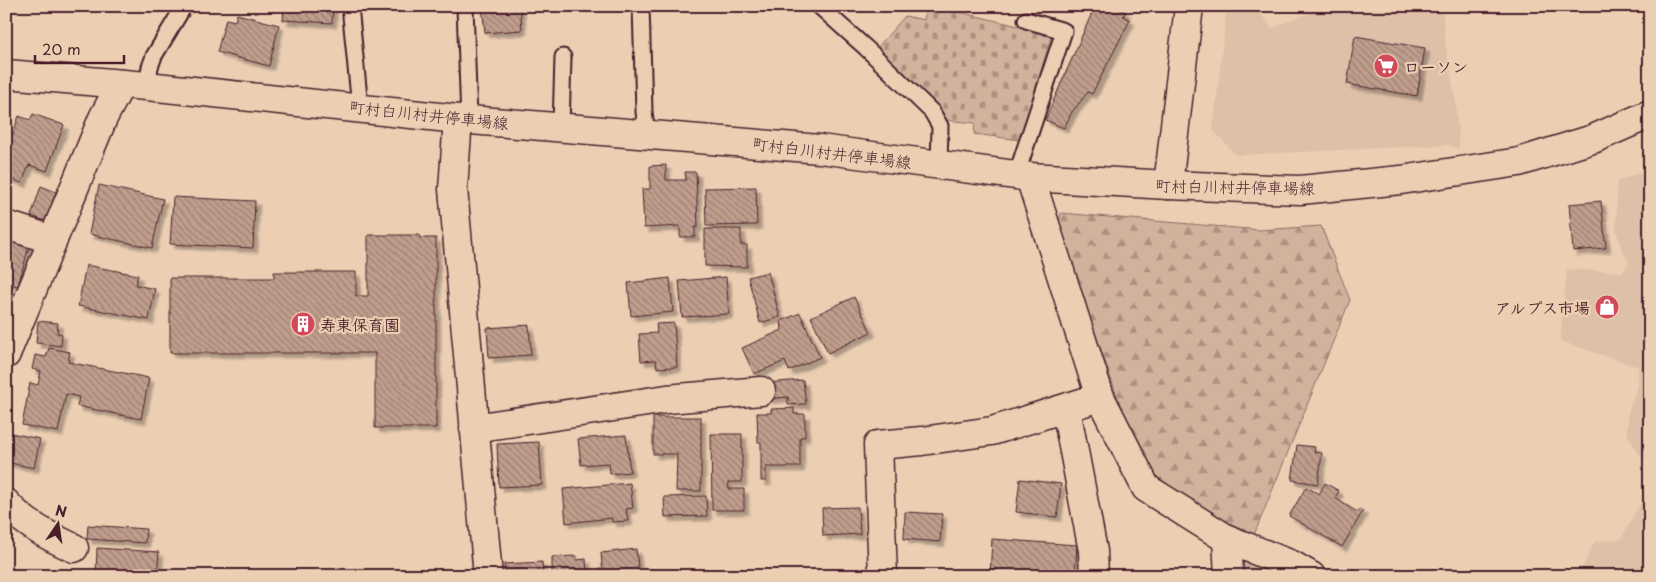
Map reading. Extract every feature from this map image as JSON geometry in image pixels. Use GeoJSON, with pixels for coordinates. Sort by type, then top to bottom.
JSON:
{"type":"FeatureCollection","features":[{"type":"Feature","properties":{"kind":"street"},"geometry":{"type":"LineString","coordinates":[[1168,185],[1190,6]]}},
{"type":"Feature","properties":{"kind":"street","name":"町村白川村井停車場線"},"geometry":{"type":"LineString","coordinates":[[6,74],[134,85],[463,119],[820,149],[1023,177],[1300,190],[1401,180],[1519,162],[1593,139],[1650,114]]}},
{"type":"Feature","properties":{"kind":"street"},"geometry":{"type":"LineString","coordinates":[[6,354],[103,118],[134,85]]}},
{"type":"Feature","properties":{"kind":"street"},"geometry":{"type":"LineString","coordinates":[[463,119],[453,189],[488,576]]}},
{"type":"Feature","properties":{"kind":"street"},"geometry":{"type":"LineString","coordinates":[[1023,177],[1100,397],[1146,488],[1227,539],[1292,565],[1311,576]]}},
{"type":"Feature","properties":{"kind":"street"},"geometry":{"type":"LineString","coordinates":[[6,225],[53,240]]}},
{"type":"Feature","properties":{"kind":"street"},"geometry":{"type":"LineString","coordinates":[[474,428],[667,399],[761,391]]}},
{"type":"Feature","properties":{"kind":"street"},"geometry":{"type":"LineString","coordinates":[[883,576],[878,445],[992,431],[1100,397]]}},
{"type":"Feature","properties":{"kind":"street"},"geometry":{"type":"LineString","coordinates":[[1066,409],[1093,551],[1094,576]]}},
{"type":"Feature","properties":{"kind":"street"},"geometry":{"type":"LineString","coordinates":[[6,503],[15,513],[50,536],[74,548]]}},
{"type":"Feature","properties":{"kind":"street"},"geometry":{"type":"LineString","coordinates":[[1227,539],[1229,576]]}},
{"type":"Feature","properties":{"kind":"lane"},"geometry":{"type":"LineString","coordinates":[[134,85],[150,67],[154,56],[184,6]]}},
{"type":"Feature","properties":{"kind":"lane"},"geometry":{"type":"LineString","coordinates":[[350,6],[360,108]]}},
{"type":"Feature","properties":{"kind":"lane"},"geometry":{"type":"LineString","coordinates":[[463,119],[465,6]]}},
{"type":"Feature","properties":{"kind":"lane"},"geometry":{"type":"LineString","coordinates":[[641,6],[644,112],[647,134]]}},
{"type":"Feature","properties":{"kind":"lane"},"geometry":{"type":"LineString","coordinates":[[819,6],[866,48],[932,112],[940,126],[939,165]]}},
{"type":"Feature","properties":{"kind":"lane"},"geometry":{"type":"LineString","coordinates":[[1023,177],[1064,31],[1026,20]]}},
{"type":"Feature","properties":{"kind":"lane"},"geometry":{"type":"LineString","coordinates":[[561,127],[563,58]]}},
{"type":"Feature","properties":{"kind":"shaded area"},"geometry":{"type":"Polygon","coordinates":[[[1227,6],[1255,6],[1272,28],[1324,6],[1442,6],[1446,49],[1456,101],[1459,149],[1450,145],[1236,155],[1213,130],[1227,6]]]}},
{"type":"Feature","properties":{"kind":"shaded area","name":"アルプス市場"},"geometry":{"type":"Polygon","coordinates":[[[1650,169],[1650,463],[1640,456],[1627,434],[1628,412],[1638,384],[1638,367],[1560,341],[1567,269],[1622,272],[1629,263],[1621,248],[1616,230],[1617,181],[1650,169]]]}},
{"type":"Feature","properties":{"kind":"shaded area"},"geometry":{"type":"Polygon","coordinates":[[[1650,486],[1650,576],[1579,576],[1594,542],[1621,539],[1650,486]]]}},
{"type":"Feature","properties":{"kind":"green space"},"geometry":{"type":"Polygon","coordinates":[[[927,6],[934,6],[1052,34],[1020,140],[974,134],[975,123],[946,120],[876,49],[905,16],[924,20],[927,6]]]}},
{"type":"Feature","properties":{"kind":"green space"},"geometry":{"type":"Polygon","coordinates":[[[1061,213],[1260,230],[1321,226],[1350,300],[1254,535],[1180,499],[1143,464],[1132,439],[1058,227],[1061,213]]]}},
{"type":"Feature","properties":{"kind":"green space"},"geometry":{"type":"Polygon","coordinates":[[[1240,562],[1256,562],[1286,576],[1241,576],[1240,562]]]}},
{"type":"Feature","properties":{"kind":"building"},"geometry":{"type":"Polygon","coordinates":[[[284,6],[333,6],[332,23],[283,20],[284,6]]]}},
{"type":"Feature","properties":{"kind":"building"},"geometry":{"type":"Polygon","coordinates":[[[520,6],[522,30],[485,33],[482,7],[520,6]]]}},
{"type":"Feature","properties":{"kind":"building"},"geometry":{"type":"Polygon","coordinates":[[[1095,6],[1114,6],[1126,12],[1123,16],[1130,20],[1092,94],[1088,92],[1072,112],[1064,128],[1045,120],[1095,6]]]}},
{"type":"Feature","properties":{"kind":"building"},"geometry":{"type":"Polygon","coordinates":[[[237,14],[279,25],[269,66],[217,52],[226,19],[235,21],[237,14]]]}},
{"type":"Feature","properties":{"kind":"building","name":"ローソン"},"geometry":{"type":"Polygon","coordinates":[[[1355,36],[1425,48],[1417,96],[1347,84],[1355,36]]]}},
{"type":"Feature","properties":{"kind":"building"},"geometry":{"type":"Polygon","coordinates":[[[33,114],[64,125],[47,171],[29,165],[22,183],[6,177],[6,152],[19,116],[30,120],[33,114]]]}},
{"type":"Feature","properties":{"kind":"building"},"geometry":{"type":"Polygon","coordinates":[[[666,165],[666,180],[686,180],[685,172],[696,172],[698,227],[695,227],[695,237],[680,237],[680,226],[644,228],[642,189],[650,189],[650,166],[666,165]]]}},
{"type":"Feature","properties":{"kind":"building"},"geometry":{"type":"Polygon","coordinates":[[[99,185],[163,199],[152,248],[89,234],[99,185]]]}},
{"type":"Feature","properties":{"kind":"building"},"geometry":{"type":"Polygon","coordinates":[[[41,186],[56,192],[46,221],[31,216],[41,186]]]}},
{"type":"Feature","properties":{"kind":"building"},"geometry":{"type":"Polygon","coordinates":[[[756,187],[757,225],[706,226],[705,188],[756,187]]]}},
{"type":"Feature","properties":{"kind":"building"},"geometry":{"type":"Polygon","coordinates":[[[173,197],[255,201],[253,248],[170,244],[173,197]]]}},
{"type":"Feature","properties":{"kind":"building"},"geometry":{"type":"Polygon","coordinates":[[[1601,201],[1606,248],[1573,251],[1569,204],[1601,201]]]}},
{"type":"Feature","properties":{"kind":"building"},"geometry":{"type":"Polygon","coordinates":[[[705,229],[741,229],[741,245],[747,245],[747,267],[705,266],[705,229]]]}},
{"type":"Feature","properties":{"kind":"building","name":"寿東保育園"},"geometry":{"type":"Polygon","coordinates":[[[368,235],[419,235],[420,238],[436,238],[436,428],[375,428],[375,353],[170,353],[170,278],[274,278],[274,272],[356,272],[356,296],[368,296],[368,235]]]}},
{"type":"Feature","properties":{"kind":"building"},"geometry":{"type":"Polygon","coordinates":[[[12,238],[30,243],[18,286],[6,283],[6,244],[10,244],[12,238]]]}},
{"type":"Feature","properties":{"kind":"building"},"geometry":{"type":"Polygon","coordinates":[[[86,265],[138,275],[136,285],[155,289],[149,320],[78,306],[86,265]]]}},
{"type":"Feature","properties":{"kind":"building"},"geometry":{"type":"Polygon","coordinates":[[[768,272],[780,317],[760,323],[748,277],[768,272]]]}},
{"type":"Feature","properties":{"kind":"building"},"geometry":{"type":"Polygon","coordinates":[[[726,277],[729,314],[682,317],[679,281],[726,277]]]}},
{"type":"Feature","properties":{"kind":"building"},"geometry":{"type":"Polygon","coordinates":[[[670,278],[673,312],[631,316],[628,283],[670,278]]]}},
{"type":"Feature","properties":{"kind":"building"},"geometry":{"type":"Polygon","coordinates":[[[854,297],[871,332],[828,353],[811,317],[854,297]]]}},
{"type":"Feature","properties":{"kind":"building"},"geometry":{"type":"Polygon","coordinates":[[[800,313],[820,357],[789,371],[785,361],[754,374],[742,348],[782,330],[781,321],[800,313]]]}},
{"type":"Feature","properties":{"kind":"building"},"geometry":{"type":"Polygon","coordinates":[[[38,321],[58,323],[57,333],[62,334],[61,346],[36,343],[38,321]]]}},
{"type":"Feature","properties":{"kind":"building"},"geometry":{"type":"Polygon","coordinates":[[[674,323],[677,367],[657,368],[656,360],[641,361],[639,334],[657,333],[656,324],[674,323]]]}},
{"type":"Feature","properties":{"kind":"building"},"geometry":{"type":"Polygon","coordinates":[[[529,325],[531,355],[489,358],[487,328],[529,325]]]}},
{"type":"Feature","properties":{"kind":"building"},"geometry":{"type":"Polygon","coordinates":[[[49,348],[70,352],[68,362],[149,378],[141,419],[77,406],[79,397],[66,394],[58,432],[22,425],[30,383],[38,385],[41,371],[32,369],[35,355],[46,357],[49,348]]]}},
{"type":"Feature","properties":{"kind":"building"},"geometry":{"type":"Polygon","coordinates":[[[803,380],[806,404],[788,405],[788,397],[768,399],[766,383],[803,380]]]}},
{"type":"Feature","properties":{"kind":"building"},"geometry":{"type":"Polygon","coordinates":[[[794,408],[794,414],[805,414],[805,437],[800,437],[800,467],[766,467],[766,481],[761,481],[761,442],[758,442],[757,413],[771,413],[771,409],[794,408]]]}},
{"type":"Feature","properties":{"kind":"building"},"geometry":{"type":"Polygon","coordinates":[[[653,417],[701,417],[701,491],[676,491],[677,454],[653,454],[653,417]]]}},
{"type":"Feature","properties":{"kind":"building"},"geometry":{"type":"Polygon","coordinates":[[[6,432],[40,439],[34,468],[6,462],[6,432]]]}},
{"type":"Feature","properties":{"kind":"building"},"geometry":{"type":"Polygon","coordinates":[[[711,434],[742,434],[742,482],[728,482],[729,489],[744,489],[744,510],[712,510],[711,434]]]}},
{"type":"Feature","properties":{"kind":"building"},"geometry":{"type":"Polygon","coordinates":[[[626,435],[630,472],[610,474],[609,463],[581,465],[578,439],[626,435]]]}},
{"type":"Feature","properties":{"kind":"building"},"geometry":{"type":"Polygon","coordinates":[[[539,442],[542,485],[499,487],[497,444],[539,442]]]}},
{"type":"Feature","properties":{"kind":"building"},"geometry":{"type":"Polygon","coordinates":[[[1297,445],[1315,447],[1314,452],[1322,453],[1318,484],[1292,480],[1297,445]]]}},
{"type":"Feature","properties":{"kind":"building"},"geometry":{"type":"Polygon","coordinates":[[[1020,479],[1061,484],[1057,517],[1016,512],[1020,479]]]}},
{"type":"Feature","properties":{"kind":"building"},"geometry":{"type":"Polygon","coordinates":[[[630,483],[633,508],[626,509],[628,521],[612,522],[612,518],[566,523],[563,489],[630,483]]]}},
{"type":"Feature","properties":{"kind":"building"},"geometry":{"type":"Polygon","coordinates":[[[1325,483],[1339,491],[1335,498],[1357,512],[1359,509],[1363,511],[1342,547],[1289,516],[1306,487],[1319,494],[1325,483]]]}},
{"type":"Feature","properties":{"kind":"building"},"geometry":{"type":"Polygon","coordinates":[[[706,496],[707,516],[665,517],[664,497],[706,496]]]}},
{"type":"Feature","properties":{"kind":"building"},"geometry":{"type":"Polygon","coordinates":[[[858,507],[860,534],[823,536],[822,508],[858,507]]]}},
{"type":"Feature","properties":{"kind":"building"},"geometry":{"type":"Polygon","coordinates":[[[905,512],[942,514],[940,542],[904,539],[905,512]]]}},
{"type":"Feature","properties":{"kind":"building"},"geometry":{"type":"Polygon","coordinates":[[[88,525],[146,529],[145,543],[87,539],[88,525]]]}},
{"type":"Feature","properties":{"kind":"building"},"geometry":{"type":"Polygon","coordinates":[[[992,539],[1077,545],[1075,576],[990,576],[992,539]]]}},
{"type":"Feature","properties":{"kind":"building"},"geometry":{"type":"Polygon","coordinates":[[[97,548],[159,552],[157,576],[96,576],[97,548]]]}},
{"type":"Feature","properties":{"kind":"building"},"geometry":{"type":"Polygon","coordinates":[[[636,549],[639,576],[603,576],[601,553],[636,549]]]}},
{"type":"Feature","properties":{"kind":"building"},"geometry":{"type":"Polygon","coordinates":[[[577,556],[577,560],[586,559],[587,576],[552,576],[552,557],[577,556]]]}},
{"type":"Feature","properties":{"kind":"building"},"geometry":{"type":"Polygon","coordinates":[[[542,562],[543,576],[505,576],[504,564],[542,562]]]}},
{"type":"Feature","properties":{"kind":"place","name":"ローソン"},"geometry":{"type":"Point","coordinates":[1386,66]}},
{"type":"Feature","properties":{"kind":"place","name":"アルプス市場"},"geometry":{"type":"Point","coordinates":[1607,307]}},
{"type":"Feature","properties":{"kind":"place","name":"寿東保育園"},"geometry":{"type":"Point","coordinates":[303,324]}}]}
